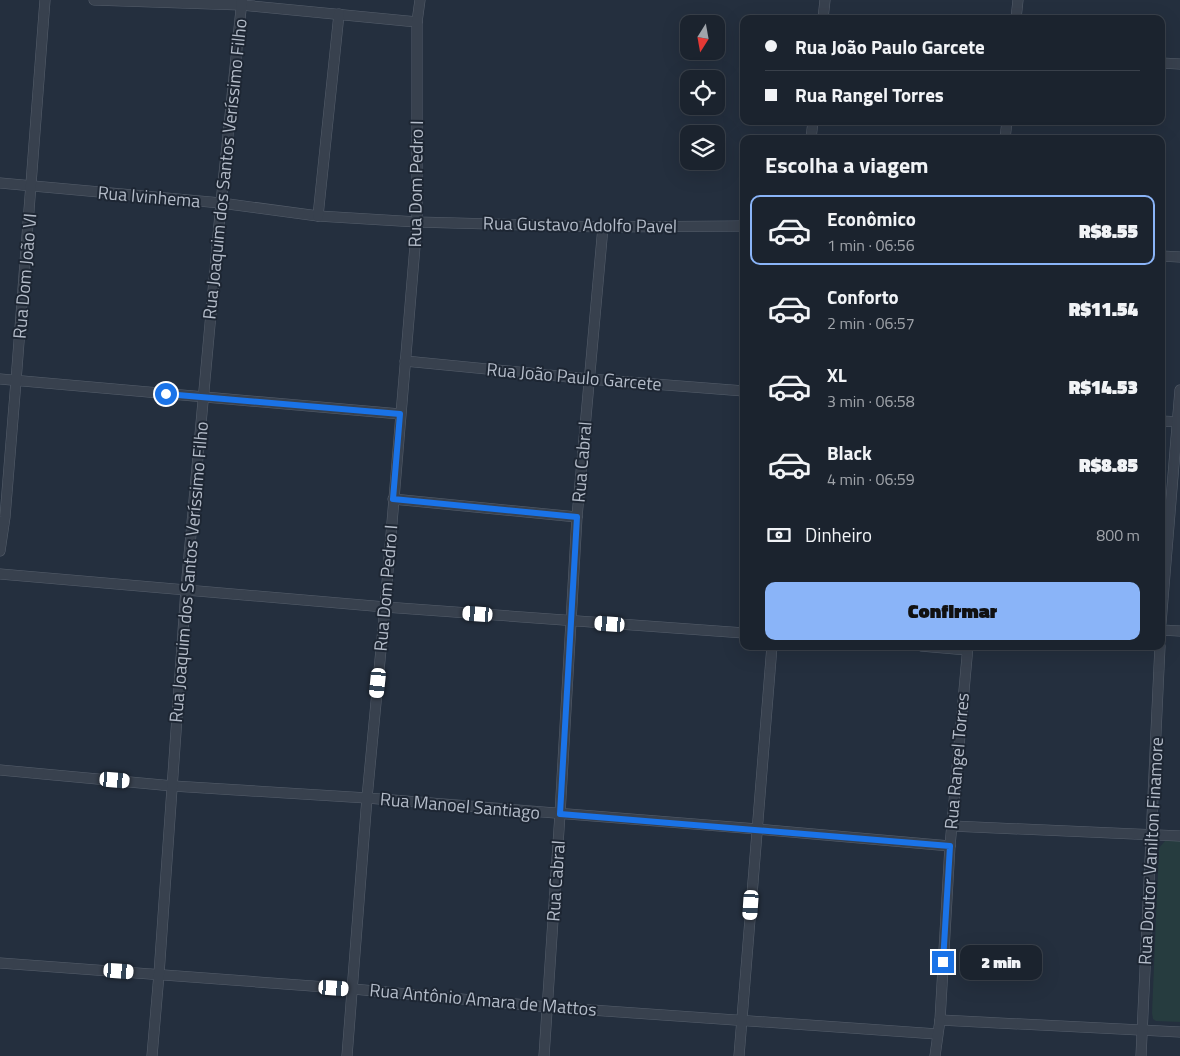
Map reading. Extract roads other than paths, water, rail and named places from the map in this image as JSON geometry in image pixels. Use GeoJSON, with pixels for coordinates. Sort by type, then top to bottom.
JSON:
{"type":"FeatureCollection","features":[{"type":"Feature","properties":{"kind":"street","name":"Rua Dom João VI"},"geometry":{"type":"LineString","coordinates":[[0,551],[5,517],[46,0]]}},
{"type":"Feature","properties":{"kind":"street"},"geometry":{"type":"LineString","coordinates":[[94,0],[242,2],[417,22]]}},
{"type":"Feature","properties":{"kind":"street","name":"Rua Dom Pedro I"},"geometry":{"type":"LineString","coordinates":[[347,1056],[367,798],[417,222],[417,22],[420,0]]}},
{"type":"Feature","properties":{"kind":"street"},"geometry":{"type":"LineString","coordinates":[[823,15],[825,0]]}},
{"type":"Feature","properties":{"kind":"street"},"geometry":{"type":"LineString","coordinates":[[1016,15],[1018,0]]}},
{"type":"Feature","properties":{"kind":"street","name":"Rua Joaquim dos Santos Veríssimo Filho"},"geometry":{"type":"LineString","coordinates":[[152,1056],[186,589],[221,203],[242,2]]}},
{"type":"Feature","properties":{"kind":"street"},"geometry":{"type":"LineString","coordinates":[[318,216],[339,14]]}},
{"type":"Feature","properties":{"kind":"street"},"geometry":{"type":"LineString","coordinates":[[1165,63],[1180,64]]}},
{"type":"Feature","properties":{"kind":"street","name":"Rua Ivinhema"},"geometry":{"type":"LineString","coordinates":[[0,183],[221,203],[318,216],[417,222]]}},
{"type":"Feature","properties":{"kind":"street","name":"Rua Gustavo Adolfo Pavel"},"geometry":{"type":"LineString","coordinates":[[417,222],[603,227],[740,226]]}},
{"type":"Feature","properties":{"kind":"street","name":"Rua Cabral"},"geometry":{"type":"LineString","coordinates":[[544,1056],[577,517],[603,227]]}},
{"type":"Feature","properties":{"kind":"street"},"geometry":{"type":"LineString","coordinates":[[1165,256],[1180,258]]}},
{"type":"Feature","properties":{"kind":"street","name":"Rua João Paulo Garcete"},"geometry":{"type":"LineString","coordinates":[[405,361],[589,379],[740,391]]}},
{"type":"Feature","properties":{"kind":"street"},"geometry":{"type":"LineString","coordinates":[[0,379],[400,414]]}},
{"type":"Feature","properties":{"kind":"street"},"geometry":{"type":"LineString","coordinates":[[1165,576],[1180,390]]}},
{"type":"Feature","properties":{"kind":"street"},"geometry":{"type":"LineString","coordinates":[[1165,421],[1178,422]]}},
{"type":"Feature","properties":{"kind":"street"},"geometry":{"type":"LineString","coordinates":[[393,499],[577,517]]}},
{"type":"Feature","properties":{"kind":"street"},"geometry":{"type":"LineString","coordinates":[[0,574],[385,607],[740,633]]}},
{"type":"Feature","properties":{"kind":"street"},"geometry":{"type":"LineString","coordinates":[[1165,630],[1180,631]]}},
{"type":"Feature","properties":{"kind":"street"},"geometry":{"type":"LineString","coordinates":[[739,1056],[772,650]]}},
{"type":"Feature","properties":{"kind":"street","name":"Rua Rangel Torres"},"geometry":{"type":"LineString","coordinates":[[935,1056],[940,1020],[950,846],[967,650]]}},
{"type":"Feature","properties":{"kind":"street","name":"Rua Doutor Vanilton Finamore"},"geometry":{"type":"LineString","coordinates":[[1140,1056],[1160,650]]}},
{"type":"Feature","properties":{"kind":"street","name":"Rua Manoel Santiago"},"geometry":{"type":"LineString","coordinates":[[0,770],[173,786],[367,798],[950,846]]}},
{"type":"Feature","properties":{"kind":"street"},"geometry":{"type":"LineString","coordinates":[[952,826],[1180,836]]}},
{"type":"Feature","properties":{"kind":"street","name":"Rua Antônio Amara de Mattos"},"geometry":{"type":"LineString","coordinates":[[0,963],[353,989],[548,1007],[743,1019],[937,1034]]}},
{"type":"Feature","properties":{"kind":"street"},"geometry":{"type":"LineString","coordinates":[[940,1020],[1180,1032]]}}]}
